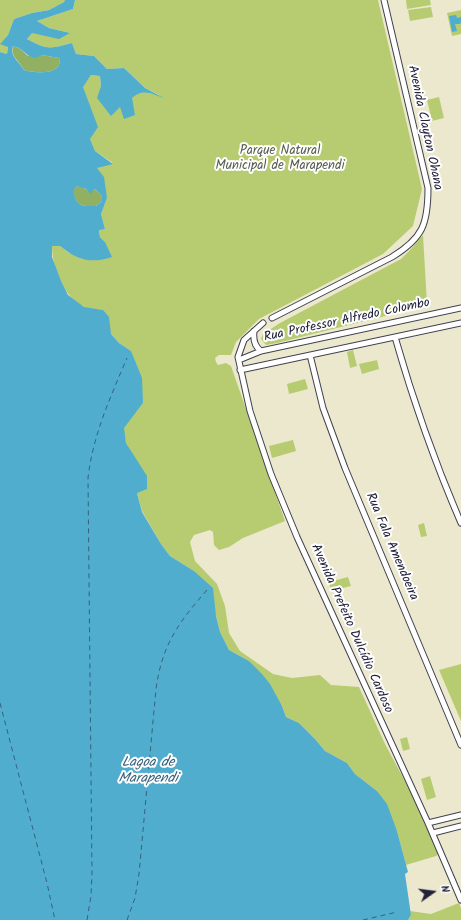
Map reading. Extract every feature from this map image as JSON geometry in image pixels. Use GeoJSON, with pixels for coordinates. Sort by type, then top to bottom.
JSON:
{"type":"FeatureCollection","features":[{"type":"Feature","properties":{"kind":"street","name":"Avenida Clayton Ohana"},"geometry":{"type":"LineString","coordinates":[[272,318],[406,249],[418,237],[424,226],[428,210],[428,188],[384,0]]}},
{"type":"Feature","properties":{"kind":"street","name":"Rua Professor Alfredo Colombo"},"geometry":{"type":"LineString","coordinates":[[239,360],[261,351],[461,308]]}},
{"type":"Feature","properties":{"kind":"street"},"geometry":{"type":"LineString","coordinates":[[239,360],[239,351],[244,340],[263,323]]}},
{"type":"Feature","properties":{"kind":"street","name":"Rua Professor Alfredo Colombo"},"geometry":{"type":"LineString","coordinates":[[240,370],[461,323]]}},
{"type":"Feature","properties":{"kind":"street"},"geometry":{"type":"LineString","coordinates":[[254,331],[254,341],[256,346],[261,351]]}},
{"type":"Feature","properties":{"kind":"street"},"geometry":{"type":"LineString","coordinates":[[395,337],[409,386],[450,498],[461,523]]}},
{"type":"Feature","properties":{"kind":"street","name":"Rua Fala Amendoeira"},"geometry":{"type":"LineString","coordinates":[[310,355],[322,408],[345,468],[461,745]]}},
{"type":"Feature","properties":{"kind":"street","name":"Avenida Prefeito Dulcídio Cardoso"},"geometry":{"type":"LineString","coordinates":[[239,360],[250,411],[271,474],[297,537],[433,833],[461,900]]}},
{"type":"Feature","properties":{"kind":"street"},"geometry":{"type":"LineString","coordinates":[[454,726],[461,727]]}},
{"type":"Feature","properties":{"kind":"street"},"geometry":{"type":"LineString","coordinates":[[428,823],[461,814]]}},
{"type":"Feature","properties":{"kind":"street"},"geometry":{"type":"LineString","coordinates":[[433,833],[461,826]]}},
{"type":"Feature","properties":{"kind":"green space"},"geometry":{"type":"Polygon","coordinates":[[[0,0],[65,0],[49,10],[32,13],[14,19],[8,35],[1,43],[8,46],[7,54],[0,52],[0,0]]]}},
{"type":"Feature","properties":{"kind":"green space","name":"Parque Natural Municipal de Marapendi"},"geometry":{"type":"Polygon","coordinates":[[[75,0],[378,0],[422,189],[413,226],[383,254],[259,319],[236,342],[231,355],[219,355],[215,358],[218,365],[226,363],[231,366],[285,521],[243,538],[229,547],[219,550],[214,545],[213,532],[210,530],[194,535],[190,542],[195,561],[217,584],[225,606],[229,633],[240,651],[273,674],[292,678],[320,675],[331,685],[359,687],[385,744],[421,811],[439,854],[436,856],[406,865],[397,831],[377,791],[355,774],[347,763],[325,751],[299,723],[286,717],[282,706],[249,661],[229,650],[220,632],[216,616],[194,571],[170,556],[161,544],[142,511],[137,493],[131,452],[126,443],[123,428],[143,403],[131,351],[119,343],[111,334],[102,310],[84,307],[71,297],[60,281],[54,263],[52,246],[60,246],[69,253],[105,242],[100,237],[99,229],[105,229],[101,214],[107,198],[96,168],[113,163],[95,151],[90,139],[83,86],[91,75],[100,76],[101,86],[120,107],[138,93],[145,92],[161,96],[145,88],[124,68],[107,69],[94,56],[76,54],[72,43],[53,47],[44,47],[27,39],[31,33],[70,33],[49,28],[37,21],[73,9],[75,0]]]}},
{"type":"Feature","properties":{"kind":"green space"},"geometry":{"type":"Polygon","coordinates":[[[406,0],[430,0],[431,5],[407,9],[406,0]]]}},
{"type":"Feature","properties":{"kind":"green space"},"geometry":{"type":"Polygon","coordinates":[[[431,7],[433,17],[410,21],[408,10],[431,7]]]}},
{"type":"Feature","properties":{"kind":"green space"},"geometry":{"type":"Polygon","coordinates":[[[461,10],[461,34],[452,36],[447,13],[461,10]]]}},
{"type":"Feature","properties":{"kind":"green space"},"geometry":{"type":"Polygon","coordinates":[[[13,46],[19,48],[28,56],[42,55],[59,58],[59,64],[57,68],[47,72],[24,70],[14,56],[12,50],[13,46]]]}},
{"type":"Feature","properties":{"kind":"green space"},"geometry":{"type":"Polygon","coordinates":[[[439,97],[444,118],[432,121],[427,100],[439,97]]]}},
{"type":"Feature","properties":{"kind":"green space"},"geometry":{"type":"Polygon","coordinates":[[[77,186],[89,191],[95,189],[101,196],[102,201],[96,206],[83,206],[76,200],[73,192],[73,189],[77,186]]]}},
{"type":"Feature","properties":{"kind":"green space"},"geometry":{"type":"Polygon","coordinates":[[[423,235],[427,304],[277,343],[266,345],[261,339],[263,334],[280,323],[401,259],[423,235]]]}},
{"type":"Feature","properties":{"kind":"green space"},"geometry":{"type":"Polygon","coordinates":[[[353,350],[357,366],[350,368],[347,352],[353,350]]]}},
{"type":"Feature","properties":{"kind":"green space"},"geometry":{"type":"Polygon","coordinates":[[[377,360],[379,369],[362,374],[359,364],[377,360]]]}},
{"type":"Feature","properties":{"kind":"green space"},"geometry":{"type":"Polygon","coordinates":[[[305,379],[308,389],[289,394],[287,384],[305,379]]]}},
{"type":"Feature","properties":{"kind":"green space"},"geometry":{"type":"Polygon","coordinates":[[[293,440],[296,451],[272,458],[269,446],[293,440]]]}},
{"type":"Feature","properties":{"kind":"green space"},"geometry":{"type":"Polygon","coordinates":[[[424,523],[427,536],[421,537],[418,525],[424,523]]]}},
{"type":"Feature","properties":{"kind":"green space"},"geometry":{"type":"Polygon","coordinates":[[[348,577],[351,586],[331,591],[329,582],[348,577]]]}},
{"type":"Feature","properties":{"kind":"green space"},"geometry":{"type":"Polygon","coordinates":[[[461,664],[461,721],[439,670],[461,664]]]}},
{"type":"Feature","properties":{"kind":"green space"},"geometry":{"type":"Polygon","coordinates":[[[407,737],[410,749],[403,751],[400,739],[407,737]]]}},
{"type":"Feature","properties":{"kind":"green space"},"geometry":{"type":"Polygon","coordinates":[[[430,776],[436,797],[427,800],[421,779],[430,776]]]}},
{"type":"Feature","properties":{"kind":"green space"},"geometry":{"type":"Polygon","coordinates":[[[459,903],[461,908],[461,920],[408,920],[411,915],[410,911],[431,914],[459,903]]]}},
{"type":"Feature","properties":{"kind":"water","name":"Lagoa de Marapendi"},"geometry":{"type":"Polygon","coordinates":[[[65,0],[75,0],[73,9],[37,21],[49,28],[70,33],[59,39],[32,33],[27,39],[44,47],[53,47],[72,43],[76,54],[94,56],[107,69],[124,68],[145,88],[164,98],[147,93],[140,93],[132,98],[135,115],[124,119],[120,107],[111,116],[97,98],[101,86],[100,76],[91,75],[83,87],[98,127],[90,139],[95,151],[113,164],[97,168],[104,177],[107,198],[101,214],[105,229],[99,230],[100,237],[105,242],[112,257],[97,260],[84,259],[72,255],[60,246],[52,246],[52,257],[68,295],[84,307],[103,310],[109,317],[111,334],[119,343],[131,351],[142,378],[143,403],[124,428],[126,443],[147,476],[147,489],[137,493],[142,512],[170,556],[194,571],[213,588],[216,616],[220,632],[229,650],[249,661],[262,674],[270,684],[286,717],[299,723],[325,751],[347,763],[355,774],[377,791],[387,804],[397,831],[408,872],[405,874],[411,915],[408,920],[0,920],[0,52],[7,54],[8,47],[0,44],[8,35],[14,19],[32,13],[49,10],[65,0]],[[13,46],[12,53],[24,70],[47,72],[57,68],[59,64],[59,58],[42,55],[35,58],[13,46]],[[77,186],[74,189],[74,195],[76,200],[83,206],[96,206],[102,201],[101,196],[95,189],[91,194],[86,189],[77,186]]]}},
{"type":"Feature","properties":{"kind":"water"},"geometry":{"type":"Polygon","coordinates":[[[456,15],[457,18],[461,17],[461,22],[460,24],[455,24],[457,31],[452,32],[449,16],[456,15]]]}},
{"type":"Feature","properties":{"kind":"ferry route"},"geometry":{"type":"LineString","coordinates":[[87,920],[91,896],[92,873],[88,478],[90,462],[98,432],[127,358]]}},
{"type":"Feature","properties":{"kind":"ferry route"},"geometry":{"type":"LineString","coordinates":[[127,920],[135,898],[139,874],[156,689],[162,660],[167,647],[180,624],[207,590]]}},
{"type":"Feature","properties":{"kind":"ferry route"},"geometry":{"type":"LineString","coordinates":[[0,703],[47,883],[55,920]]}},
{"type":"Feature","properties":{"kind":"ferry route"},"geometry":{"type":"LineString","coordinates":[[363,920],[397,912]]}}]}
